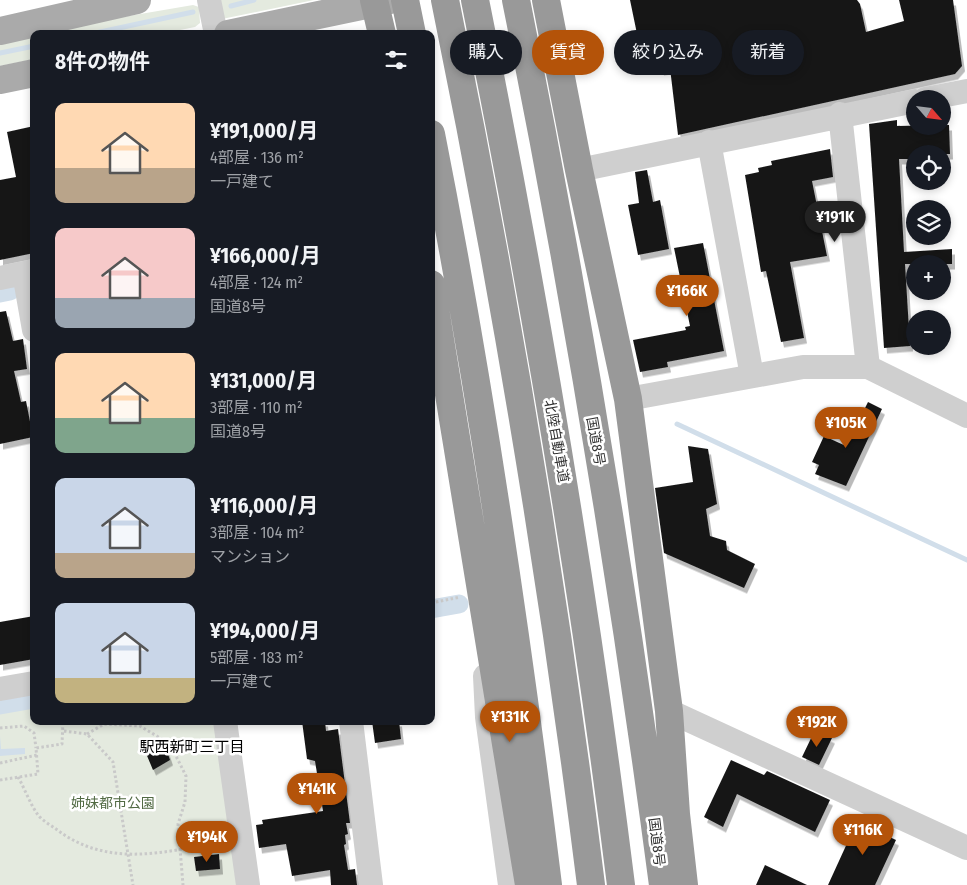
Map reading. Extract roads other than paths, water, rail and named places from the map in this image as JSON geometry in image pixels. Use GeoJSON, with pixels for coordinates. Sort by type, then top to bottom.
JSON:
{"type":"FeatureCollection","features":[{"type":"Feature","properties":{"kind":"highway"},"geometry":{"type":"LineString","coordinates":[[405,0],[411,30]]}},
{"type":"Feature","properties":{"kind":"highway","name":"北陸自動車道"},"geometry":{"type":"LineString","coordinates":[[445,0],[511,340],[544,544],[575,757],[591,885]]}},
{"type":"Feature","properties":{"kind":"highway","name":"北陸自動車道"},"geometry":{"type":"LineString","coordinates":[[475,0],[535,309],[576,549],[621,885]]}},
{"type":"Feature","properties":{"kind":"highway","name":"国道8号"},"geometry":{"type":"LineString","coordinates":[[516,0],[552,178],[636,678],[663,885]]}},
{"type":"Feature","properties":{"kind":"highway"},"geometry":{"type":"LineString","coordinates":[[546,0],[578,170],[628,399],[669,711],[676,814],[684,885]]}},
{"type":"Feature","properties":{"kind":"highway"},"geometry":{"type":"LineString","coordinates":[[380,1],[382,30]]}},
{"type":"Feature","properties":{"kind":"highway"},"geometry":{"type":"LineString","coordinates":[[435,154],[451,232],[502,546],[548,885]]}},
{"type":"Feature","properties":{"kind":"highway"},"geometry":{"type":"LineString","coordinates":[[435,314],[473,600],[529,885]]}},
{"type":"Feature","properties":{"kind":"main road"},"geometry":{"type":"LineString","coordinates":[[0,31],[137,0]]}},
{"type":"Feature","properties":{"kind":"main road"},"geometry":{"type":"LineString","coordinates":[[246,30],[380,1]]}},
{"type":"Feature","properties":{"kind":"main road"},"geometry":{"type":"LineString","coordinates":[[0,80],[30,74]]}},
{"type":"Feature","properties":{"kind":"street"},"geometry":{"type":"LineString","coordinates":[[209,0],[215,30]]}},
{"type":"Feature","properties":{"kind":"street"},"geometry":{"type":"LineString","coordinates":[[951,94],[967,91]]}},
{"type":"Feature","properties":{"kind":"street"},"geometry":{"type":"LineString","coordinates":[[578,170],[840,114],[906,103]]}},
{"type":"Feature","properties":{"kind":"street"},"geometry":{"type":"LineString","coordinates":[[840,114],[868,367]]}},
{"type":"Feature","properties":{"kind":"street"},"geometry":{"type":"LineString","coordinates":[[709,142],[752,376]]}},
{"type":"Feature","properties":{"kind":"street"},"geometry":{"type":"LineString","coordinates":[[0,278],[29,272]]}},
{"type":"Feature","properties":{"kind":"street"},"geometry":{"type":"LineString","coordinates":[[628,399],[804,367],[868,367],[967,416]]}},
{"type":"Feature","properties":{"kind":"street"},"geometry":{"type":"LineString","coordinates":[[473,600],[486,717],[510,885]]}},
{"type":"Feature","properties":{"kind":"street"},"geometry":{"type":"LineString","coordinates":[[0,689],[30,684]]}},
{"type":"Feature","properties":{"kind":"street"},"geometry":{"type":"LineString","coordinates":[[669,711],[967,848]]}},
{"type":"Feature","properties":{"kind":"street"},"geometry":{"type":"LineString","coordinates":[[226,725],[248,885]]}},
{"type":"Feature","properties":{"kind":"street"},"geometry":{"type":"LineString","coordinates":[[352,725],[372,885]]}},
{"type":"Feature","properties":{"kind":"waterway"},"geometry":{"type":"LineString","coordinates":[[231,6],[254,0]]}},
{"type":"Feature","properties":{"kind":"waterway"},"geometry":{"type":"LineString","coordinates":[[110,30],[193,12]]}},
{"type":"Feature","properties":{"kind":"waterway"},"geometry":{"type":"LineString","coordinates":[[0,53],[30,47]]}},
{"type":"Feature","properties":{"kind":"waterway"},"geometry":{"type":"LineString","coordinates":[[0,293],[10,291]]}},
{"type":"Feature","properties":{"kind":"waterway"},"geometry":{"type":"LineString","coordinates":[[677,424],[967,560]]}},
{"type":"Feature","properties":{"kind":"waterway"},"geometry":{"type":"LineString","coordinates":[[435,608],[459,604]]}},
{"type":"Feature","properties":{"kind":"waterway"},"geometry":{"type":"LineString","coordinates":[[0,705],[30,700]]}},
{"type":"Feature","properties":{"kind":"district","name":"駅西新町三丁目"},"geometry":{"type":"Point","coordinates":[192,747]}},
{"type":"Feature","properties":{"kind":"park label","name":"姉妹都市公園"},"geometry":{"type":"Point","coordinates":[113,803]}}]}
